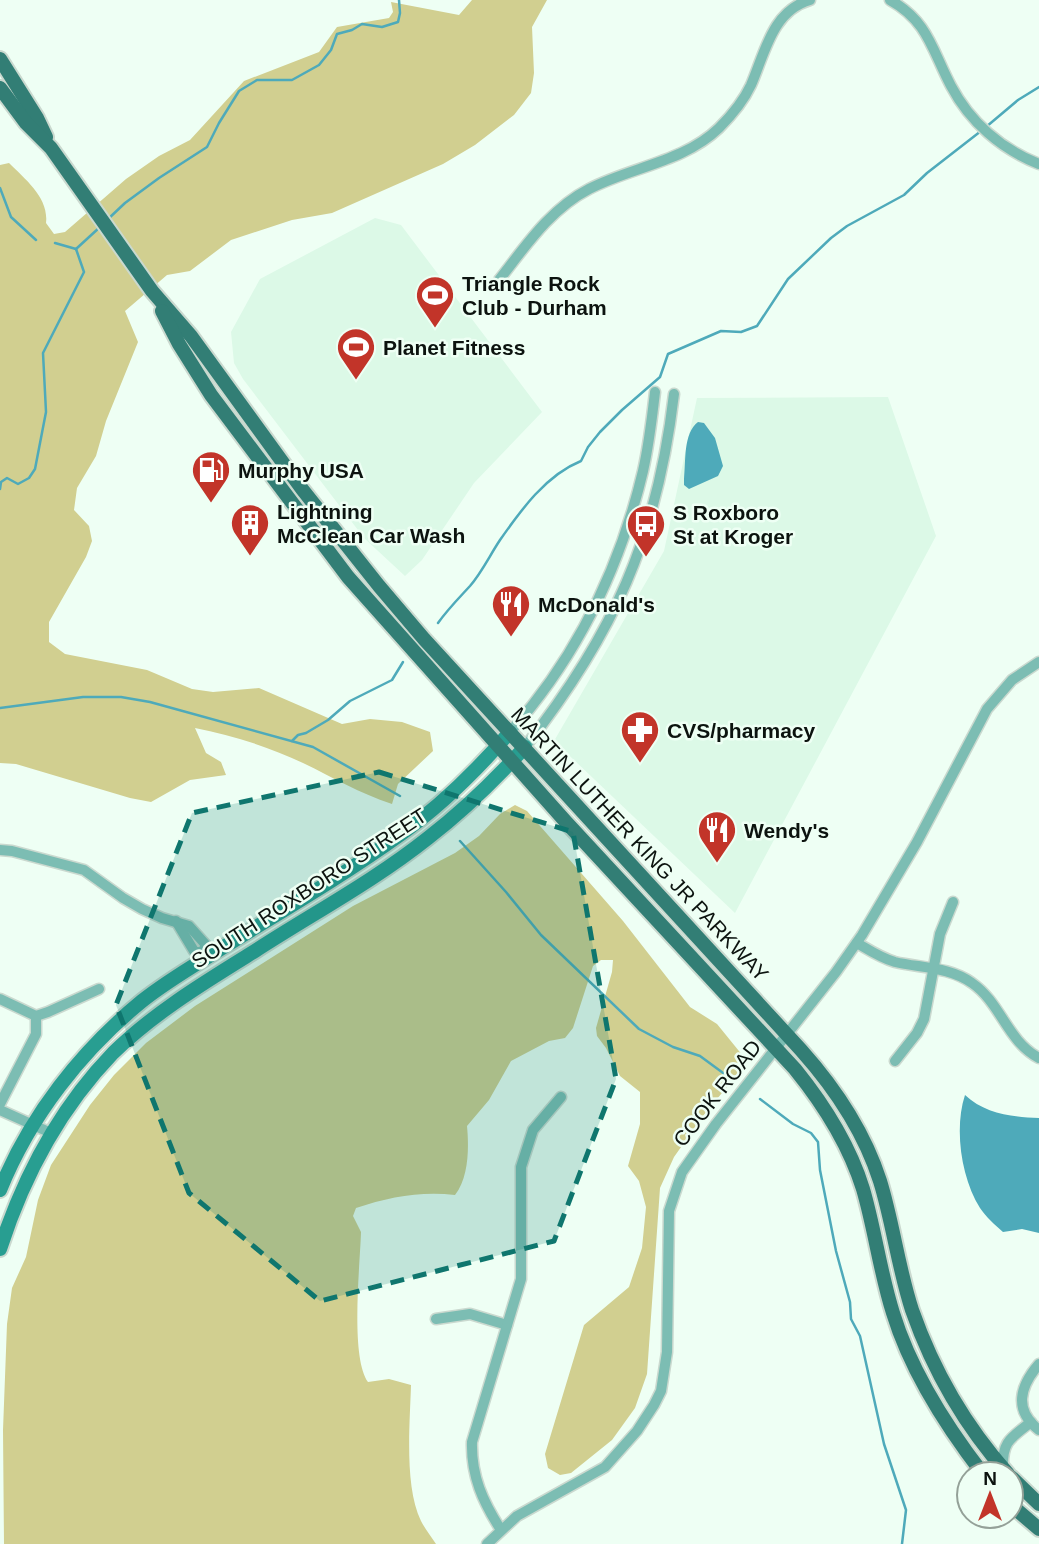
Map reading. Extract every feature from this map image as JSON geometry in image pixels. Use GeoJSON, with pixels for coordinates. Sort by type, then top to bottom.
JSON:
{"type":"FeatureCollection","features":[{"type":"Feature","properties":{"kind":"main road","name":"MARTIN LUTHER KING JR PARKWAY"},"geometry":{"type":"LineString","coordinates":[[0,59],[37,118],[51,148]]}},
{"type":"Feature","properties":{"kind":"main road","name":"MARTIN LUTHER KING JR PARKWAY"},"geometry":{"type":"LineString","coordinates":[[0,88],[26,122],[51,148],[152,291],[191,336],[342,541],[424,639],[787,1035],[835,1092],[869,1152],[881,1182],[901,1273],[920,1331],[949,1391],[997,1460]]}},
{"type":"Feature","properties":{"kind":"main road","name":"MARTIN LUTHER KING JR PARKWAY"},"geometry":{"type":"LineString","coordinates":[[152,291],[178,344],[314,535],[403,641],[815,1094],[843,1139],[863,1191],[893,1315],[909,1355],[943,1419],[973,1460]]}},
{"type":"Feature","properties":{"kind":"main road","name":"MARTIN LUTHER KING JR PARKWAY"},"geometry":{"type":"LineString","coordinates":[[1025,1490],[1039,1504]]}},
{"type":"Feature","properties":{"kind":"main road"},"geometry":{"type":"LineString","coordinates":[[1025,1517],[1039,1529]]}},
{"type":"Feature","properties":{"kind":"street"},"geometry":{"type":"LineString","coordinates":[[499,280],[544,223],[582,192],[683,152],[716,131],[746,94],[777,24],[788,12],[810,0]]}},
{"type":"Feature","properties":{"kind":"street"},"geometry":{"type":"LineString","coordinates":[[890,0],[906,9],[916,19],[953,89],[978,124],[1007,147],[1039,164]]}},
{"type":"Feature","properties":{"kind":"street","name":"SOUTH ROXBORO STREET"},"geometry":{"type":"LineString","coordinates":[[0,1190],[33,1125],[55,1092],[86,1054],[124,1017],[204,955],[400,835],[454,791],[510,732],[551,681],[600,597],[632,514],[644,468],[656,392]]}},
{"type":"Feature","properties":{"kind":"street","name":"SOUTH ROXBORO STREET"},"geometry":{"type":"LineString","coordinates":[[0,1249],[22,1187],[51,1133],[91,1078],[114,1052],[154,1017],[204,981],[426,840],[525,747],[578,677],[628,582],[654,508],[674,394]]}},
{"type":"Feature","properties":{"kind":"street","name":"COOK ROAD"},"geometry":{"type":"LineString","coordinates":[[486,1544],[524,1512],[605,1467],[637,1431],[654,1405],[661,1391],[667,1352],[667,1227],[671,1199],[688,1163],[857,943],[917,842],[988,709],[1012,680],[1039,662]]}},
{"type":"Feature","properties":{"kind":"street"},"geometry":{"type":"LineString","coordinates":[[0,850],[85,870],[123,898],[162,918],[176,921],[194,951],[204,955]]}},
{"type":"Feature","properties":{"kind":"street"},"geometry":{"type":"LineString","coordinates":[[895,1061],[922,1026],[940,934],[953,902]]}},
{"type":"Feature","properties":{"kind":"street"},"geometry":{"type":"LineString","coordinates":[[857,943],[889,960],[949,972],[975,984],[991,1001],[1016,1041],[1039,1058]]}},
{"type":"Feature","properties":{"kind":"street"},"geometry":{"type":"LineString","coordinates":[[0,999],[36,1016],[99,989]]}},
{"type":"Feature","properties":{"kind":"street"},"geometry":{"type":"LineString","coordinates":[[0,1104],[36,1034],[36,1016]]}},
{"type":"Feature","properties":{"kind":"street"},"geometry":{"type":"LineString","coordinates":[[501,1530],[479,1492],[471,1462],[472,1442],[521,1279],[522,1167],[533,1130],[561,1097]]}},
{"type":"Feature","properties":{"kind":"street"},"geometry":{"type":"LineString","coordinates":[[0,1110],[51,1133]]}},
{"type":"Feature","properties":{"kind":"street"},"geometry":{"type":"LineString","coordinates":[[436,1319],[470,1314],[507,1325]]}},
{"type":"Feature","properties":{"kind":"street"},"geometry":{"type":"LineString","coordinates":[[980,1438],[991,1441],[1008,1440],[1035,1426],[1023,1408],[1022,1397],[1027,1378],[1039,1364]]}},
{"type":"Feature","properties":{"kind":"street"},"geometry":{"type":"LineString","coordinates":[[1004,1460],[1003,1454],[1008,1440]]}},
{"type":"Feature","properties":{"kind":"highlighted area"},"geometry":{"type":"Polygon","coordinates":[[[379,772],[573,832],[616,1079],[554,1241],[320,1301],[189,1193],[116,1005],[192,813],[379,772]]]}},
{"type":"Feature","properties":{"kind":"shaded area"},"geometry":{"type":"Polygon","coordinates":[[[472,0],[547,0],[532,27],[534,73],[531,93],[514,115],[475,145],[443,164],[332,213],[292,220],[231,240],[190,271],[167,275],[125,311],[138,342],[106,421],[96,456],[77,488],[74,510],[89,526],[92,541],[86,557],[49,622],[49,642],[65,654],[147,670],[192,689],[213,692],[259,688],[342,724],[370,719],[402,722],[430,732],[433,751],[398,784],[392,804],[277,752],[195,728],[206,753],[221,762],[226,775],[190,780],[151,802],[16,764],[0,763],[0,165],[9,163],[35,190],[44,205],[46,223],[54,234],[65,232],[126,179],[159,156],[190,140],[244,81],[319,52],[337,27],[389,18],[393,12],[391,2],[459,15],[472,0]]]}},
{"type":"Feature","properties":{"kind":"shaded area"},"geometry":{"type":"Polygon","coordinates":[[[375,218],[401,225],[542,412],[474,483],[422,560],[405,576],[364,538],[243,379],[234,363],[231,332],[260,279],[375,218]]]}},
{"type":"Feature","properties":{"kind":"shaded area"},"geometry":{"type":"Polygon","coordinates":[[[888,397],[936,536],[735,913],[554,741],[664,551],[697,398],[888,397]]]}},
{"type":"Feature","properties":{"kind":"shaded area"},"geometry":{"type":"Polygon","coordinates":[[[515,805],[527,811],[623,921],[690,1007],[717,1024],[743,1056],[740,1071],[674,1157],[660,1188],[647,1374],[635,1408],[612,1440],[571,1473],[560,1475],[548,1468],[545,1454],[584,1325],[629,1287],[642,1248],[646,1207],[639,1181],[628,1166],[640,1124],[640,1092],[620,1076],[597,1036],[596,1028],[613,960],[601,960],[593,966],[573,1028],[565,1038],[549,1041],[511,1061],[489,1100],[467,1126],[468,1152],[465,1171],[455,1195],[417,1194],[393,1198],[356,1208],[353,1216],[361,1232],[358,1333],[362,1370],[368,1382],[389,1379],[411,1385],[409,1454],[412,1490],[421,1521],[436,1544],[4,1544],[3,1430],[7,1324],[12,1288],[26,1257],[38,1200],[51,1165],[90,1105],[114,1075],[146,1043],[195,1006],[353,906],[455,853],[479,836],[500,814],[515,805]]]}},
{"type":"Feature","properties":{"kind":"water"},"geometry":{"type":"Polygon","coordinates":[[[698,422],[704,423],[715,438],[723,466],[718,476],[689,489],[684,485],[686,448],[690,433],[698,422]]]}},
{"type":"Feature","properties":{"kind":"water"},"geometry":{"type":"Polygon","coordinates":[[[965,1095],[990,1110],[1039,1118],[1039,1233],[1022,1229],[1003,1232],[985,1215],[973,1196],[961,1153],[960,1122],[965,1095]]]}},
{"type":"Feature","properties":{"kind":"waterway"},"geometry":{"type":"LineString","coordinates":[[107,220],[159,178],[207,147],[239,91],[257,80],[292,80],[319,65],[331,50],[337,34],[362,24],[382,27],[398,22],[399,0]]}},
{"type":"Feature","properties":{"kind":"waterway"},"geometry":{"type":"LineString","coordinates":[[986,127],[1018,100],[1039,87]]}},
{"type":"Feature","properties":{"kind":"waterway"},"geometry":{"type":"LineString","coordinates":[[438,623],[474,581],[526,506],[546,484],[568,467],[581,461],[600,432],[660,377],[668,354],[721,331],[741,332],[757,326],[788,279],[831,238],[847,226],[904,195],[927,173],[981,131]]}},
{"type":"Feature","properties":{"kind":"waterway"},"geometry":{"type":"LineString","coordinates":[[0,188],[11,217],[36,240]]}},
{"type":"Feature","properties":{"kind":"waterway"},"geometry":{"type":"LineString","coordinates":[[76,249],[100,227]]}},
{"type":"Feature","properties":{"kind":"waterway"},"geometry":{"type":"LineString","coordinates":[[55,243],[76,249]]}},
{"type":"Feature","properties":{"kind":"waterway"},"geometry":{"type":"LineString","coordinates":[[0,489],[1,482],[7,478],[18,484],[29,478],[35,469],[46,412],[43,353],[84,272],[76,249]]}},
{"type":"Feature","properties":{"kind":"waterway"},"geometry":{"type":"LineString","coordinates":[[292,741],[298,735],[328,720],[350,701],[392,680],[403,662]]}},
{"type":"Feature","properties":{"kind":"waterway"},"geometry":{"type":"LineString","coordinates":[[0,708],[83,697],[121,697],[150,702],[313,747],[400,796]]}},
{"type":"Feature","properties":{"kind":"waterway"},"geometry":{"type":"LineString","coordinates":[[460,841],[541,935],[639,1029],[673,1047],[700,1056],[734,1081]]}},
{"type":"Feature","properties":{"kind":"waterway"},"geometry":{"type":"LineString","coordinates":[[760,1099],[793,1124],[811,1133],[818,1142],[820,1170],[836,1251],[850,1302],[851,1319],[860,1336],[884,1444],[906,1510],[902,1544]]}},
{"type":"Feature","properties":{"kind":"place","name":"Triangle Rock Club - Durham"},"geometry":{"type":"Point","coordinates":[435,329]}},
{"type":"Feature","properties":{"kind":"place","name":"Planet Fitness"},"geometry":{"type":"Point","coordinates":[356,381]}},
{"type":"Feature","properties":{"kind":"place","name":"Murphy USA"},"geometry":{"type":"Point","coordinates":[211,504]}},
{"type":"Feature","properties":{"kind":"place","name":"Lightning McClean Car Wash"},"geometry":{"type":"Point","coordinates":[250,557]}},
{"type":"Feature","properties":{"kind":"place","name":"S Roxboro St at Kroger"},"geometry":{"type":"Point","coordinates":[646,558]}},
{"type":"Feature","properties":{"kind":"place","name":"McDonald's"},"geometry":{"type":"Point","coordinates":[511,638]}},
{"type":"Feature","properties":{"kind":"place","name":"CVS/pharmacy"},"geometry":{"type":"Point","coordinates":[640,764]}},
{"type":"Feature","properties":{"kind":"place","name":"Wendy's"},"geometry":{"type":"Point","coordinates":[717,864]}}]}
